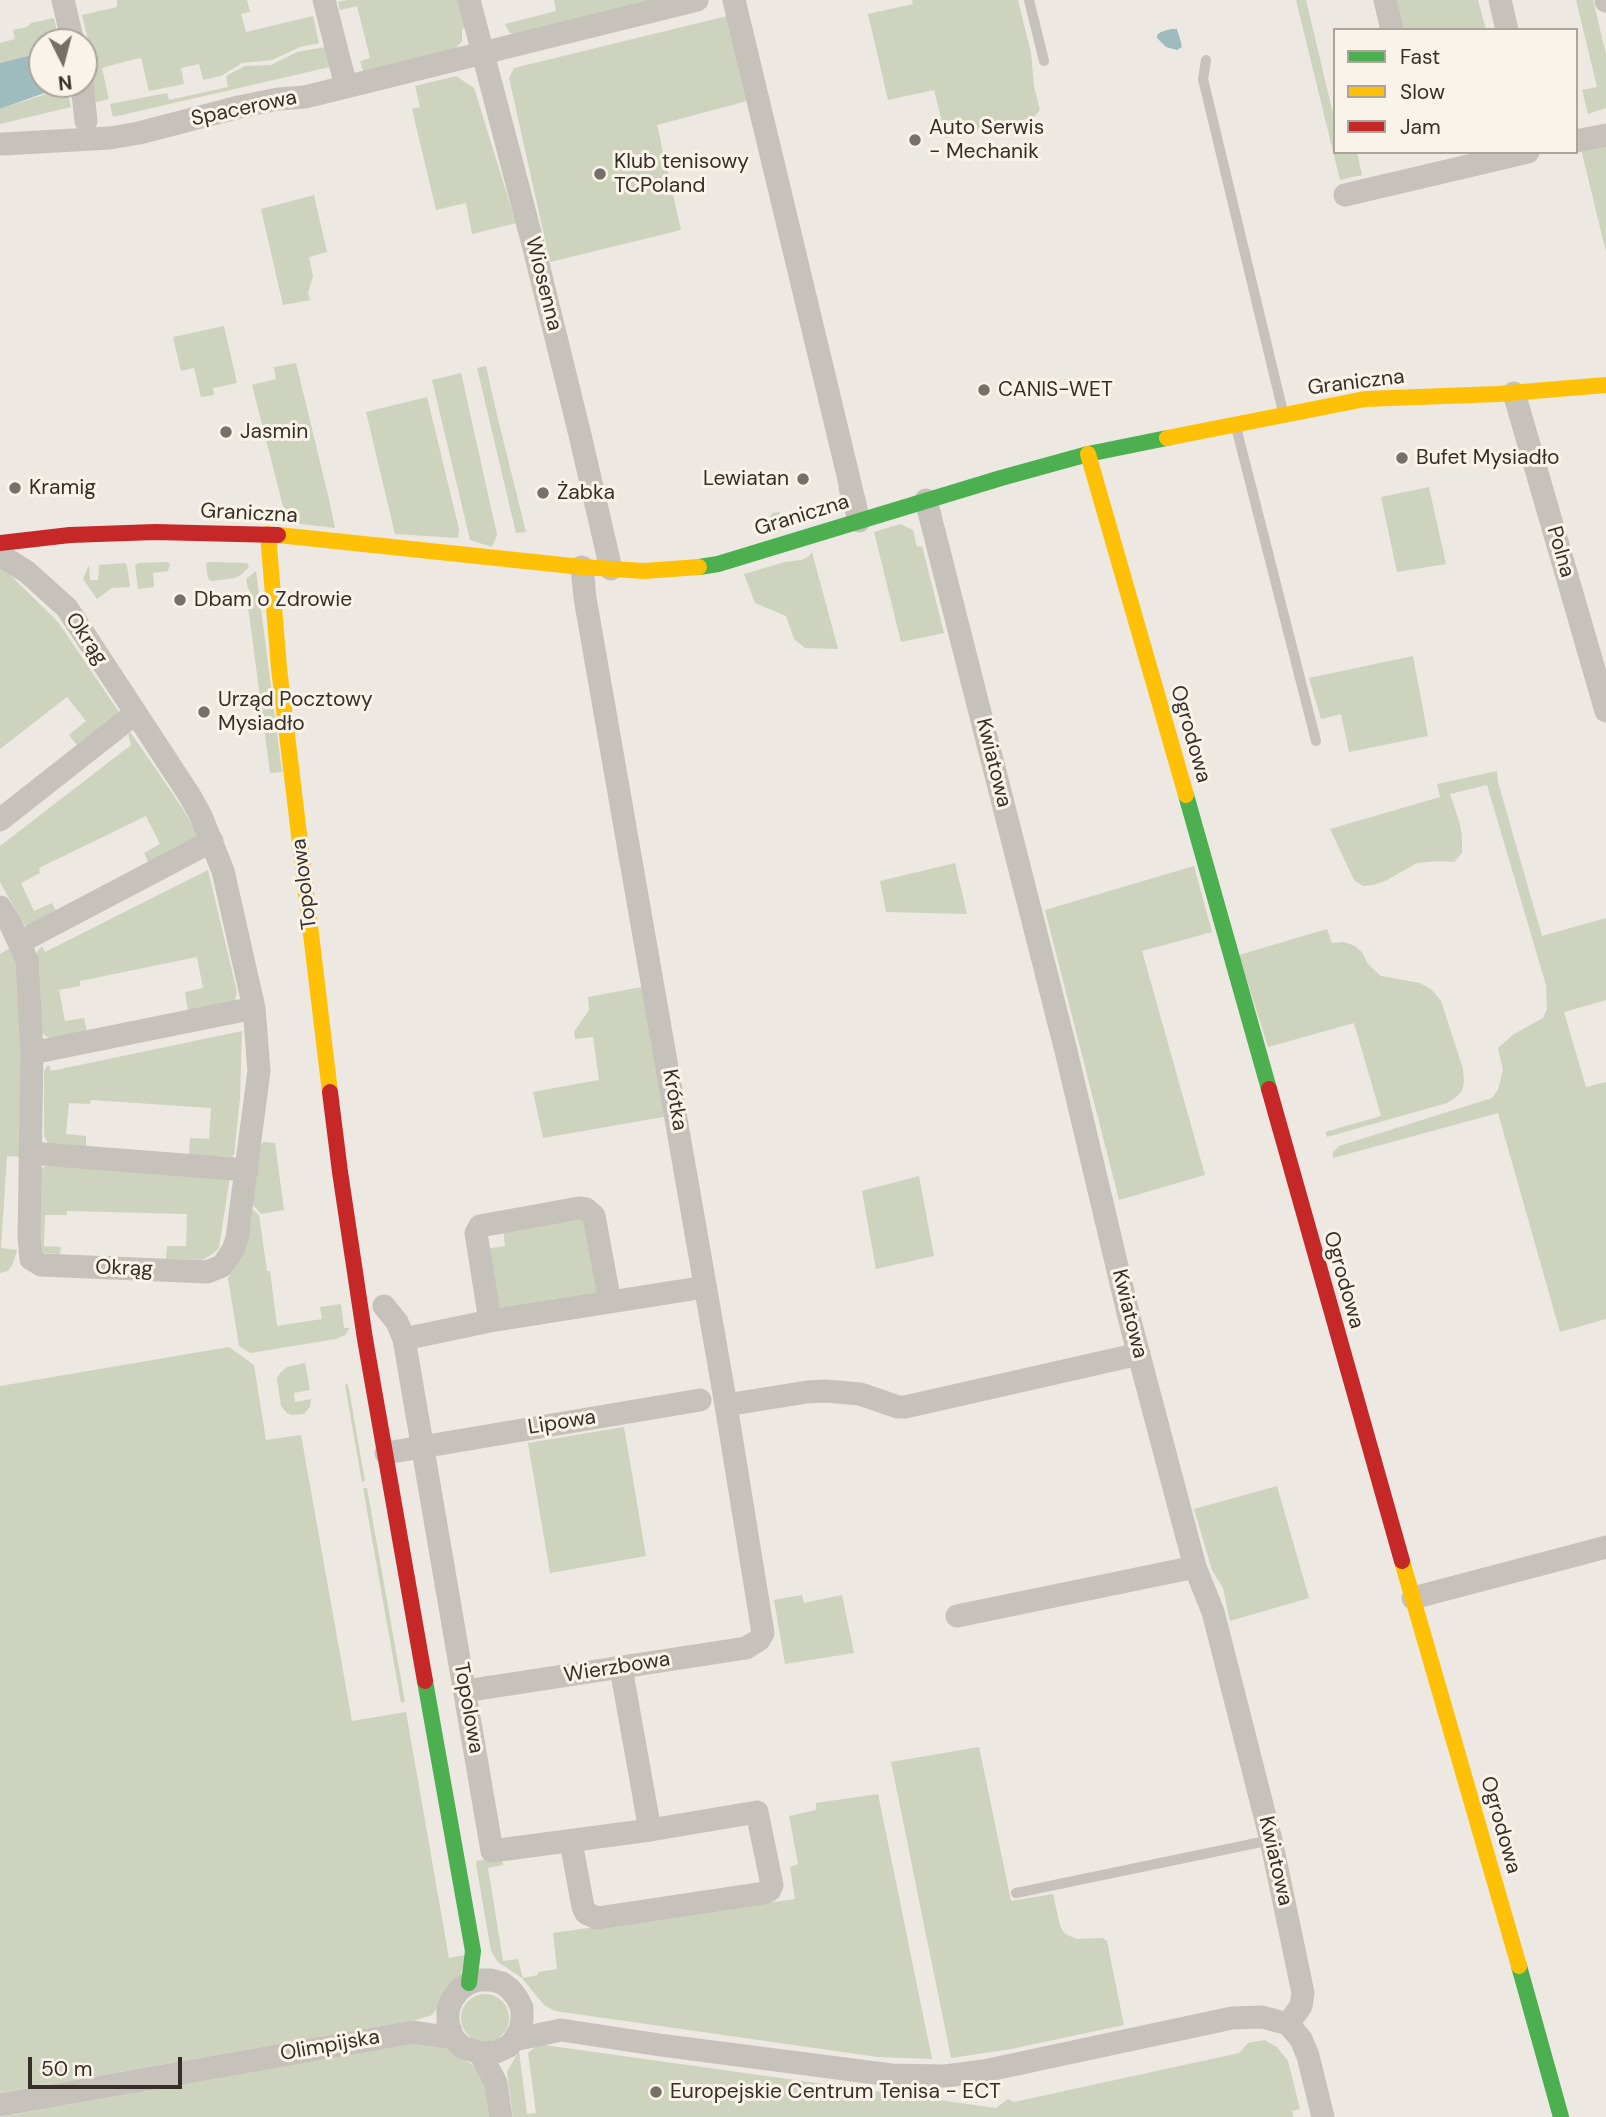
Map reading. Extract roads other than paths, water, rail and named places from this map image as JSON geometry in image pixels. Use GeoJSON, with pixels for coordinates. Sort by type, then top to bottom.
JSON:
{"type":"FeatureCollection","features":[{"type":"Feature","properties":{"kind":"street"},"geometry":{"type":"LineString","coordinates":[[63,0],[70,28]]}},
{"type":"Feature","properties":{"kind":"street"},"geometry":{"type":"LineString","coordinates":[[324,0],[346,86]]}},
{"type":"Feature","properties":{"kind":"street","name":"Wiosenna"},"geometry":{"type":"LineString","coordinates":[[469,0],[552,318],[611,569]]}},
{"type":"Feature","properties":{"kind":"street","name":"Spacerowa"},"geometry":{"type":"LineString","coordinates":[[3,144],[110,138],[149,131],[239,107],[305,97],[697,0]]}},
{"type":"Feature","properties":{"kind":"street"},"geometry":{"type":"LineString","coordinates":[[734,0],[859,521]]}},
{"type":"Feature","properties":{"kind":"street"},"geometry":{"type":"LineString","coordinates":[[1385,0],[1392,28]]}},
{"type":"Feature","properties":{"kind":"street"},"geometry":{"type":"LineString","coordinates":[[1500,0],[1507,28]]}},
{"type":"Feature","properties":{"kind":"street"},"geometry":{"type":"LineString","coordinates":[[84,98],[86,121]]}},
{"type":"Feature","properties":{"kind":"street"},"geometry":{"type":"LineString","coordinates":[[1578,141],[1606,135]]}},
{"type":"Feature","properties":{"kind":"street"},"geometry":{"type":"LineString","coordinates":[[1345,195],[1519,154]]}},
{"type":"Feature","properties":{"kind":"street","name":"Graniczna"},"geometry":{"type":"LineString","coordinates":[[0,543],[70,535],[155,532],[268,534],[582,567],[663,570],[718,564],[1088,454],[1283,414],[1365,399],[1606,386]]}},
{"type":"Feature","properties":{"kind":"street","name":"Polna"},"geometry":{"type":"LineString","coordinates":[[1514,393],[1606,711]]}},
{"type":"Feature","properties":{"kind":"street","name":"Ogrodowa"},"geometry":{"type":"LineString","coordinates":[[1088,454],[1560,2117]]}},
{"type":"Feature","properties":{"kind":"street","name":"Kwiatowa"},"geometry":{"type":"LineString","coordinates":[[926,500],[1066,1051],[1139,1354],[1195,1567],[1213,1612],[1271,1840],[1303,1993],[1301,2006],[1288,2024]]}},
{"type":"Feature","properties":{"kind":"street","name":"Topolowa"},"geometry":{"type":"LineString","coordinates":[[268,534],[279,668],[348,1233],[473,1951]]}},
{"type":"Feature","properties":{"kind":"street"},"geometry":{"type":"LineString","coordinates":[[27,572],[28,539]]}},
{"type":"Feature","properties":{"kind":"street","name":"Okrąg"},"geometry":{"type":"LineString","coordinates":[[0,555],[27,572],[67,608],[190,796],[223,871],[254,1008],[259,1070],[237,1238],[226,1261],[216,1269],[207,1272],[55,1266],[41,1265],[32,1259],[32,1054],[27,960],[0,907]]}},
{"type":"Feature","properties":{"kind":"street","name":"Krótka"},"geometry":{"type":"LineString","coordinates":[[582,567],[584,598],[726,1405],[763,1633]]}},
{"type":"Feature","properties":{"kind":"street"},"geometry":{"type":"LineString","coordinates":[[0,820],[136,713]]}},
{"type":"Feature","properties":{"kind":"street"},"geometry":{"type":"LineString","coordinates":[[20,942],[212,841]]}},
{"type":"Feature","properties":{"kind":"street"},"geometry":{"type":"LineString","coordinates":[[32,1054],[254,1008]]}},
{"type":"Feature","properties":{"kind":"street"},"geometry":{"type":"LineString","coordinates":[[30,1153],[247,1170]]}},
{"type":"Feature","properties":{"kind":"street"},"geometry":{"type":"LineString","coordinates":[[490,1321],[476,1233],[480,1226],[579,1208],[586,1209],[594,1216],[610,1302]]}},
{"type":"Feature","properties":{"kind":"street"},"geometry":{"type":"LineString","coordinates":[[404,1339],[490,1321],[705,1287]]}},
{"type":"Feature","properties":{"kind":"street","name":"Topolowa"},"geometry":{"type":"LineString","coordinates":[[384,1306],[397,1322],[404,1339],[465,1691],[505,1855]]}},
{"type":"Feature","properties":{"kind":"street"},"geometry":{"type":"LineString","coordinates":[[726,1405],[826,1391],[860,1394],[905,1407],[1139,1354]]}},
{"type":"Feature","properties":{"kind":"street","name":"Lipowa"},"geometry":{"type":"LineString","coordinates":[[386,1453],[700,1400]]}},
{"type":"Feature","properties":{"kind":"street"},"geometry":{"type":"LineString","coordinates":[[1413,1598],[1606,1547]]}},
{"type":"Feature","properties":{"kind":"street"},"geometry":{"type":"LineString","coordinates":[[957,1616],[1195,1567]]}},
{"type":"Feature","properties":{"kind":"street","name":"Wierzbowa"},"geometry":{"type":"LineString","coordinates":[[465,1691],[746,1648],[759,1640],[763,1633]]}},
{"type":"Feature","properties":{"kind":"street"},"geometry":{"type":"LineString","coordinates":[[621,1668],[650,1830]]}},
{"type":"Feature","properties":{"kind":"street"},"geometry":{"type":"LineString","coordinates":[[458,1856],[505,1855],[571,1842],[757,1812],[772,1885],[770,1890],[764,1893],[597,1918],[586,1913],[583,1907],[571,1842]]}},
{"type":"Feature","properties":{"kind":"street"},"geometry":{"type":"LineString","coordinates":[[473,1951],[480,1982],[510,1989],[520,2005],[523,2019],[496,2083]]}},
{"type":"Feature","properties":{"kind":"street","name":"Olimpijska"},"geometry":{"type":"LineString","coordinates":[[413,2032],[448,2010],[459,1990],[480,1982]]}},
{"type":"Feature","properties":{"kind":"street"},"geometry":{"type":"LineString","coordinates":[[520,2005],[561,2030]]}},
{"type":"Feature","properties":{"kind":"street"},"geometry":{"type":"LineString","coordinates":[[448,2010],[453,2038]]}},
{"type":"Feature","properties":{"kind":"street"},"geometry":{"type":"LineString","coordinates":[[501,2117],[496,2083],[480,2053],[496,2052],[512,2043],[561,2030],[891,2075],[946,2076],[1007,2067],[1232,2018],[1262,2017],[1288,2024],[1301,2039],[1308,2056],[1323,2117]]}},
{"type":"Feature","properties":{"kind":"street","name":"Olimpijska"},"geometry":{"type":"LineString","coordinates":[[0,2105],[413,2032],[453,2038],[462,2047],[480,2053]]}},
{"type":"Feature","properties":{"kind":"lane"},"geometry":{"type":"LineString","coordinates":[[1029,0],[1044,61]]}},
{"type":"Feature","properties":{"kind":"lane"},"geometry":{"type":"LineString","coordinates":[[1206,61],[1203,79],[1283,414]]}},
{"type":"Feature","properties":{"kind":"lane"},"geometry":{"type":"LineString","coordinates":[[1235,424],[1316,741]]}},
{"type":"Feature","properties":{"kind":"lane"},"geometry":{"type":"LineString","coordinates":[[1016,1893],[1271,1840]]}},
{"type":"Feature","properties":{"kind":"water"},"geometry":{"type":"Polygon","coordinates":[[[1177,29],[1180,39],[1182,47],[1177,50],[1166,47],[1157,38],[1161,32],[1177,29]]]}},
{"type":"Feature","properties":{"kind":"water"},"geometry":{"type":"Polygon","coordinates":[[[28,56],[28,98],[30,98],[0,109],[0,63],[28,56]]]}},
{"type":"Feature","properties":{"kind":"place","name":"Auto Serwis - Mechanik"},"geometry":{"type":"Point","coordinates":[915,140]}},
{"type":"Feature","properties":{"kind":"place","name":"Klub tenisowy TCPoland"},"geometry":{"type":"Point","coordinates":[600,174]}},
{"type":"Feature","properties":{"kind":"place","name":"CANIS-WET"},"geometry":{"type":"Point","coordinates":[984,390]}},
{"type":"Feature","properties":{"kind":"place","name":"Jasmin"},"geometry":{"type":"Point","coordinates":[226,432]}},
{"type":"Feature","properties":{"kind":"place","name":"Bufet Mysiadło"},"geometry":{"type":"Point","coordinates":[1402,458]}},
{"type":"Feature","properties":{"kind":"place","name":"Lewiatan"},"geometry":{"type":"Point","coordinates":[803,479]}},
{"type":"Feature","properties":{"kind":"place","name":"Kramig"},"geometry":{"type":"Point","coordinates":[15,488]}},
{"type":"Feature","properties":{"kind":"place","name":"Żabka"},"geometry":{"type":"Point","coordinates":[543,493]}},
{"type":"Feature","properties":{"kind":"place","name":"Dbam o Zdrowie"},"geometry":{"type":"Point","coordinates":[180,600]}},
{"type":"Feature","properties":{"kind":"place","name":"Urząd Pocztowy Mysiadło"},"geometry":{"type":"Point","coordinates":[204,712]}},
{"type":"Feature","properties":{"kind":"place","name":"Europejskie Centrum Tenisa - ECT"},"geometry":{"type":"Point","coordinates":[656,2092]}}]}
